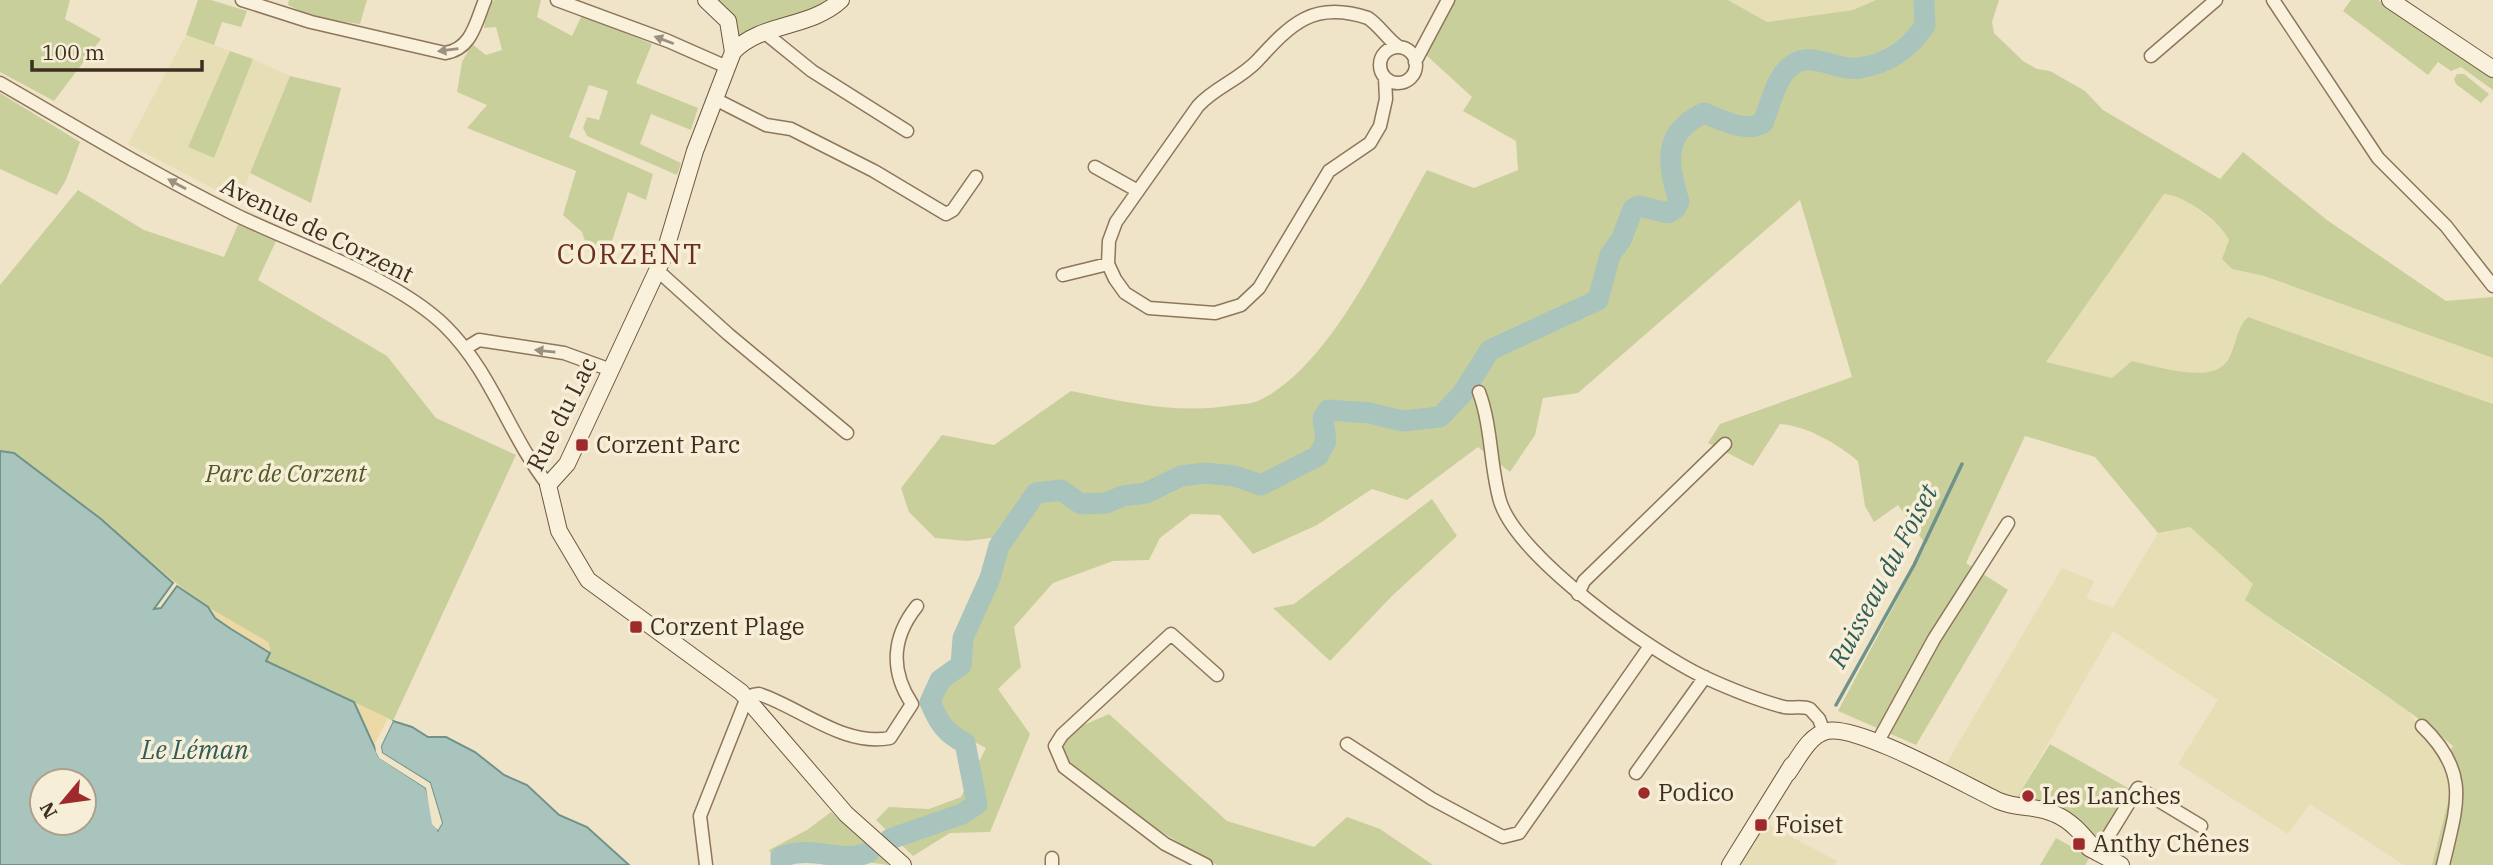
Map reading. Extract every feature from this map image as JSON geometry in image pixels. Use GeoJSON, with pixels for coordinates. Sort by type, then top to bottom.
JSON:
{"type":"FeatureCollection","features":[{"type":"Feature","properties":{"kind":"street"},"geometry":{"type":"LineString","coordinates":[[242,0],[311,22],[445,53],[467,43],[485,0]]}},
{"type":"Feature","properties":{"kind":"street"},"geometry":{"type":"LineString","coordinates":[[557,0],[668,41],[730,60]]}},
{"type":"Feature","properties":{"kind":"street"},"geometry":{"type":"LineString","coordinates":[[706,0],[728,22],[730,60]]}},
{"type":"Feature","properties":{"kind":"street"},"geometry":{"type":"LineString","coordinates":[[730,60],[741,44],[765,33],[817,18],[841,0]]}},
{"type":"Feature","properties":{"kind":"street"},"geometry":{"type":"LineString","coordinates":[[1386,99],[1413,75],[1415,62],[1424,42],[1448,0]]}},
{"type":"Feature","properties":{"kind":"street"},"geometry":{"type":"LineString","coordinates":[[2151,56],[2216,0]]}},
{"type":"Feature","properties":{"kind":"street"},"geometry":{"type":"LineString","coordinates":[[2273,0],[2378,158],[2446,226],[2493,286]]}},
{"type":"Feature","properties":{"kind":"street"},"geometry":{"type":"LineString","coordinates":[[2390,0],[2493,69]]}},
{"type":"Feature","properties":{"kind":"street"},"geometry":{"type":"LineString","coordinates":[[1380,31],[1383,55],[1380,67],[1385,78],[1386,99],[1380,126],[1370,143],[1328,171],[1259,288],[1241,305],[1215,313],[1149,308],[1125,293],[1108,264],[1112,230],[1210,92],[1241,77],[1290,22],[1308,7],[1335,3],[1351,8],[1372,21],[1415,62]]}},
{"type":"Feature","properties":{"kind":"street"},"geometry":{"type":"LineString","coordinates":[[765,33],[812,71],[907,131]]}},
{"type":"Feature","properties":{"kind":"street"},"geometry":{"type":"LineString","coordinates":[[1383,55],[1392,48],[1424,42]]}},
{"type":"Feature","properties":{"kind":"street","name":"Rue du Lac"},"geometry":{"type":"LineString","coordinates":[[730,60],[657,270],[564,470],[548,485],[559,531],[588,580],[717,672],[748,700],[846,814],[903,865]]}},
{"type":"Feature","properties":{"kind":"street"},"geometry":{"type":"LineString","coordinates":[[1385,78],[1402,82]]}},
{"type":"Feature","properties":{"kind":"street","name":"Avenue de Corzent"},"geometry":{"type":"LineString","coordinates":[[0,83],[187,190],[414,301],[437,318],[466,348],[495,391],[524,453],[548,485]]}},
{"type":"Feature","properties":{"kind":"street"},"geometry":{"type":"LineString","coordinates":[[715,99],[766,125],[791,129],[874,172],[946,214],[953,210],[976,177]]}},
{"type":"Feature","properties":{"kind":"street"},"geometry":{"type":"LineString","coordinates":[[1095,167],[1138,191]]}},
{"type":"Feature","properties":{"kind":"street"},"geometry":{"type":"LineString","coordinates":[[1063,275],[1108,264]]}},
{"type":"Feature","properties":{"kind":"street"},"geometry":{"type":"LineString","coordinates":[[657,270],[728,334],[847,432]]}},
{"type":"Feature","properties":{"kind":"street"},"geometry":{"type":"LineString","coordinates":[[466,348],[479,340],[560,352],[611,370]]}},
{"type":"Feature","properties":{"kind":"street"},"geometry":{"type":"LineString","coordinates":[[1479,392],[1486,410],[1501,503],[1522,536],[1578,594],[1650,646],[1705,677],[1784,707],[1807,708],[1823,728]]}},
{"type":"Feature","properties":{"kind":"street"},"geometry":{"type":"LineString","coordinates":[[1578,594],[1584,581],[1725,444]]}},
{"type":"Feature","properties":{"kind":"street"},"geometry":{"type":"LineString","coordinates":[[1877,743],[1934,639],[2008,523]]}},
{"type":"Feature","properties":{"kind":"street"},"geometry":{"type":"LineString","coordinates":[[706,865],[701,835],[701,812],[740,712],[748,700],[759,694],[843,732],[880,740],[890,738],[912,704],[900,686],[895,653],[904,622],[917,606]]}},
{"type":"Feature","properties":{"kind":"street"},"geometry":{"type":"LineString","coordinates":[[1206,865],[1165,844],[1064,767],[1055,746],[1062,735],[1171,634],[1217,674]]}},
{"type":"Feature","properties":{"kind":"street"},"geometry":{"type":"LineString","coordinates":[[1347,744],[1432,799],[1503,837],[1519,833],[1650,646]]}},
{"type":"Feature","properties":{"kind":"street"},"geometry":{"type":"LineString","coordinates":[[1636,773],[1705,677]]}},
{"type":"Feature","properties":{"kind":"street"},"geometry":{"type":"LineString","coordinates":[[1730,865],[1808,737],[1835,720],[1846,721],[1877,743],[2002,802],[2019,813],[2057,823],[2098,853],[2121,865]]}},
{"type":"Feature","properties":{"kind":"street"},"geometry":{"type":"LineString","coordinates":[[2422,726],[2443,746],[2453,767],[2458,791],[2443,865]]}},
{"type":"Feature","properties":{"kind":"street"},"geometry":{"type":"LineString","coordinates":[[2098,853],[2138,788],[2201,826]]}},
{"type":"Feature","properties":{"kind":"shaded area"},"geometry":{"type":"Polygon","coordinates":[[[1728,0],[1876,0],[1853,10],[1767,22],[1728,0]]]}},
{"type":"Feature","properties":{"kind":"shaded area"},"geometry":{"type":"Polygon","coordinates":[[[186,35],[230,51],[188,147],[213,158],[253,59],[290,76],[250,173],[241,203],[128,144],[186,35]]]}},
{"type":"Feature","properties":{"kind":"shaded area"},"geometry":{"type":"Polygon","coordinates":[[[2164,194],[2179,194],[2225,231],[2229,240],[2222,259],[2232,269],[2264,276],[2493,358],[2493,404],[2248,317],[2226,362],[2216,372],[2112,378],[2045,362],[2164,194]]]}},
{"type":"Feature","properties":{"kind":"shaded area"},"geometry":{"type":"Polygon","coordinates":[[[2190,527],[2253,584],[2246,600],[2308,646],[2408,710],[2443,763],[2451,790],[2432,865],[2404,865],[2310,804],[2288,834],[2178,764],[2218,700],[2113,631],[2016,799],[1946,764],[2062,568],[2094,581],[2086,598],[2113,608],[2158,533],[2190,527]]]}},
{"type":"Feature","properties":{"kind":"shaded area"},"geometry":{"type":"Polygon","coordinates":[[[1765,823],[1837,861],[1835,865],[1739,865],[1765,823]]]}},
{"type":"Feature","properties":{"kind":"green space"},"geometry":{"type":"Polygon","coordinates":[[[0,0],[70,0],[65,19],[101,39],[54,101],[0,72],[0,0]]]}},
{"type":"Feature","properties":{"kind":"green space"},"geometry":{"type":"Polygon","coordinates":[[[198,0],[211,0],[247,11],[241,27],[222,22],[214,45],[186,35],[198,0]]]}},
{"type":"Feature","properties":{"kind":"green space"},"geometry":{"type":"Polygon","coordinates":[[[289,0],[367,0],[360,24],[314,18],[288,5],[289,0]]]}},
{"type":"Feature","properties":{"kind":"green space"},"geometry":{"type":"Polygon","coordinates":[[[495,0],[541,0],[537,17],[572,36],[582,15],[652,44],[636,83],[698,108],[691,130],[651,114],[640,144],[681,163],[677,175],[587,136],[583,128],[587,117],[599,120],[608,91],[589,85],[569,137],[653,174],[646,200],[628,192],[610,247],[599,260],[589,253],[582,232],[563,215],[576,171],[467,128],[487,105],[457,92],[462,62],[472,44],[486,55],[502,50],[496,27],[484,28],[487,6],[495,0]]]}},
{"type":"Feature","properties":{"kind":"green space"},"geometry":{"type":"Polygon","coordinates":[[[715,0],[833,0],[813,13],[738,39],[732,17],[715,0]]]}},
{"type":"Feature","properties":{"kind":"green space"},"geometry":{"type":"Polygon","coordinates":[[[1455,0],[1728,0],[1767,22],[1853,10],[1876,0],[1999,0],[1992,22],[1994,33],[2023,61],[2037,69],[2050,71],[2085,91],[2103,110],[2220,179],[2243,152],[2327,220],[2446,301],[2493,297],[2493,358],[2264,276],[2232,269],[2222,259],[2229,240],[2218,225],[2191,204],[2164,194],[2046,362],[2112,378],[2132,361],[2182,372],[2209,372],[2227,361],[2248,317],[2493,404],[2493,865],[2432,865],[2451,790],[2443,763],[2453,746],[2403,707],[2245,600],[2253,584],[2190,527],[2158,533],[2095,457],[2025,436],[1966,563],[2008,590],[1916,745],[1838,711],[1926,545],[1898,505],[1874,522],[1865,506],[1858,461],[1841,448],[1811,432],[1780,424],[1753,466],[1708,443],[1720,424],[1852,377],[1800,200],[1578,393],[1543,398],[1535,435],[1510,472],[1478,447],[1407,500],[1372,489],[1317,525],[1253,554],[1220,515],[1191,514],[1160,538],[1149,560],[1113,561],[1053,583],[1014,627],[1021,667],[998,689],[1030,734],[990,832],[950,833],[913,856],[876,820],[889,807],[929,809],[961,797],[986,748],[951,730],[936,702],[999,537],[967,541],[935,538],[909,512],[901,488],[942,435],[994,445],[1071,391],[1152,406],[1193,409],[1254,402],[1286,383],[1311,359],[1356,297],[1427,170],[1474,188],[1518,170],[1516,141],[1463,111],[1472,97],[1425,54],[1455,0]]]}},
{"type":"Feature","properties":{"kind":"green space"},"geometry":{"type":"Polygon","coordinates":[[[2351,0],[2378,0],[2493,77],[2493,90],[2461,67],[2451,71],[2438,62],[2428,75],[2343,11],[2351,0]]]}},
{"type":"Feature","properties":{"kind":"green space"},"geometry":{"type":"Polygon","coordinates":[[[230,51],[253,59],[214,158],[188,147],[230,51]]]}},
{"type":"Feature","properties":{"kind":"green space"},"geometry":{"type":"Polygon","coordinates":[[[2457,74],[2464,74],[2489,94],[2481,103],[2456,84],[2454,79],[2457,74]]]}},
{"type":"Feature","properties":{"kind":"green space"},"geometry":{"type":"Polygon","coordinates":[[[290,76],[341,88],[311,203],[250,173],[290,76]]]}},
{"type":"Feature","properties":{"kind":"green space"},"geometry":{"type":"Polygon","coordinates":[[[0,93],[80,142],[66,180],[57,195],[0,169],[0,93]]]}},
{"type":"Feature","properties":{"kind":"green space","name":"Parc de Corzent"},"geometry":{"type":"Polygon","coordinates":[[[78,190],[144,230],[224,257],[240,220],[277,239],[258,280],[387,356],[436,418],[516,455],[393,721],[266,661],[270,649],[268,642],[202,603],[93,512],[14,453],[0,451],[0,285],[78,190]]]}},
{"type":"Feature","properties":{"kind":"green space"},"geometry":{"type":"Polygon","coordinates":[[[1432,499],[1457,536],[1392,596],[1330,661],[1273,608],[1294,604],[1432,499]]]}},
{"type":"Feature","properties":{"kind":"green space"},"geometry":{"type":"Polygon","coordinates":[[[1109,714],[1227,821],[1314,847],[1347,817],[1380,829],[1433,865],[1217,865],[1133,815],[1070,765],[1060,745],[1079,727],[1109,714]]]}},
{"type":"Feature","properties":{"kind":"green space"},"geometry":{"type":"Polygon","coordinates":[[[2050,744],[2128,788],[2100,839],[2016,799],[2050,744]]]}},
{"type":"Feature","properties":{"kind":"green space"},"geometry":{"type":"Polygon","coordinates":[[[831,812],[889,865],[819,856],[791,859],[790,865],[776,865],[769,850],[807,830],[831,812]]]}},
{"type":"Feature","properties":{"kind":"green space"},"geometry":{"type":"Polygon","coordinates":[[[2056,838],[2090,857],[2085,865],[2040,865],[2056,838]]]}},
{"type":"Feature","properties":{"kind":"sand"},"geometry":{"type":"Polygon","coordinates":[[[208,607],[268,642],[270,653],[215,618],[208,607]]]}},
{"type":"Feature","properties":{"kind":"sand"},"geometry":{"type":"Polygon","coordinates":[[[354,702],[388,718],[375,744],[354,702]]]}},
{"type":"Feature","properties":{"kind":"water","name":"Le Léman"},"geometry":{"type":"Polygon","coordinates":[[[0,451],[14,453],[101,519],[173,583],[154,609],[161,608],[177,586],[208,607],[215,618],[270,653],[266,661],[354,702],[379,757],[426,788],[438,830],[442,823],[430,783],[382,753],[381,746],[393,721],[412,727],[428,737],[446,737],[475,752],[504,775],[527,785],[559,815],[587,827],[629,865],[0,865],[0,451]]]}},
{"type":"Feature","properties":{"kind":"pier"},"geometry":{"type":"Polygon","coordinates":[[[390,720],[393,721],[381,746],[382,753],[430,783],[442,823],[438,830],[432,824],[426,788],[379,758],[376,752],[375,744],[377,740],[378,744],[390,720]]]}},
{"type":"Feature","properties":{"kind":"waterway"},"geometry":{"type":"LineString","coordinates":[[890,839],[962,814],[977,804],[965,743],[943,727],[930,702],[940,680],[961,665],[963,638],[990,578],[999,546],[1036,493],[1061,490],[1081,504],[1106,503],[1123,496],[1146,493],[1181,476],[1206,473],[1235,476],[1261,485],[1318,456],[1326,441],[1323,418],[1328,410],[1370,413],[1402,421],[1440,417],[1462,394],[1490,350],[1598,300],[1610,255],[1621,240],[1633,209],[1639,206],[1668,213],[1675,209],[1679,202],[1672,175],[1671,151],[1680,130],[1690,121],[1704,113],[1741,126],[1756,126],[1763,123],[1780,78],[1793,65],[1811,60],[1859,68],[1888,59],[1905,48],[1925,25],[1924,0]]}},
{"type":"Feature","properties":{"kind":"waterway","name":"Ruisseau du Foiset"},"geometry":{"type":"LineString","coordinates":[[1836,705],[1914,565],[1962,464]]}},
{"type":"Feature","properties":{"kind":"waterway"},"geometry":{"type":"LineString","coordinates":[[781,865],[781,857],[793,854],[848,856],[869,852]]}},
{"type":"Feature","properties":{"kind":"place","name":"Corzent Parc"},"geometry":{"type":"Point","coordinates":[582,445]}},
{"type":"Feature","properties":{"kind":"place","name":"Corzent Plage"},"geometry":{"type":"Point","coordinates":[636,627]}},
{"type":"Feature","properties":{"kind":"place","name":"Podico"},"geometry":{"type":"Point","coordinates":[1644,793]}},
{"type":"Feature","properties":{"kind":"place","name":"Les Lanches"},"geometry":{"type":"Point","coordinates":[2028,796]}},
{"type":"Feature","properties":{"kind":"place","name":"Foiset"},"geometry":{"type":"Point","coordinates":[1761,825]}},
{"type":"Feature","properties":{"kind":"place","name":"Anthy Chênes"},"geometry":{"type":"Point","coordinates":[2079,844]}},
{"type":"Feature","properties":{"kind":"district","name":"CORZENT"},"geometry":{"type":"Point","coordinates":[630,254]}}]}
